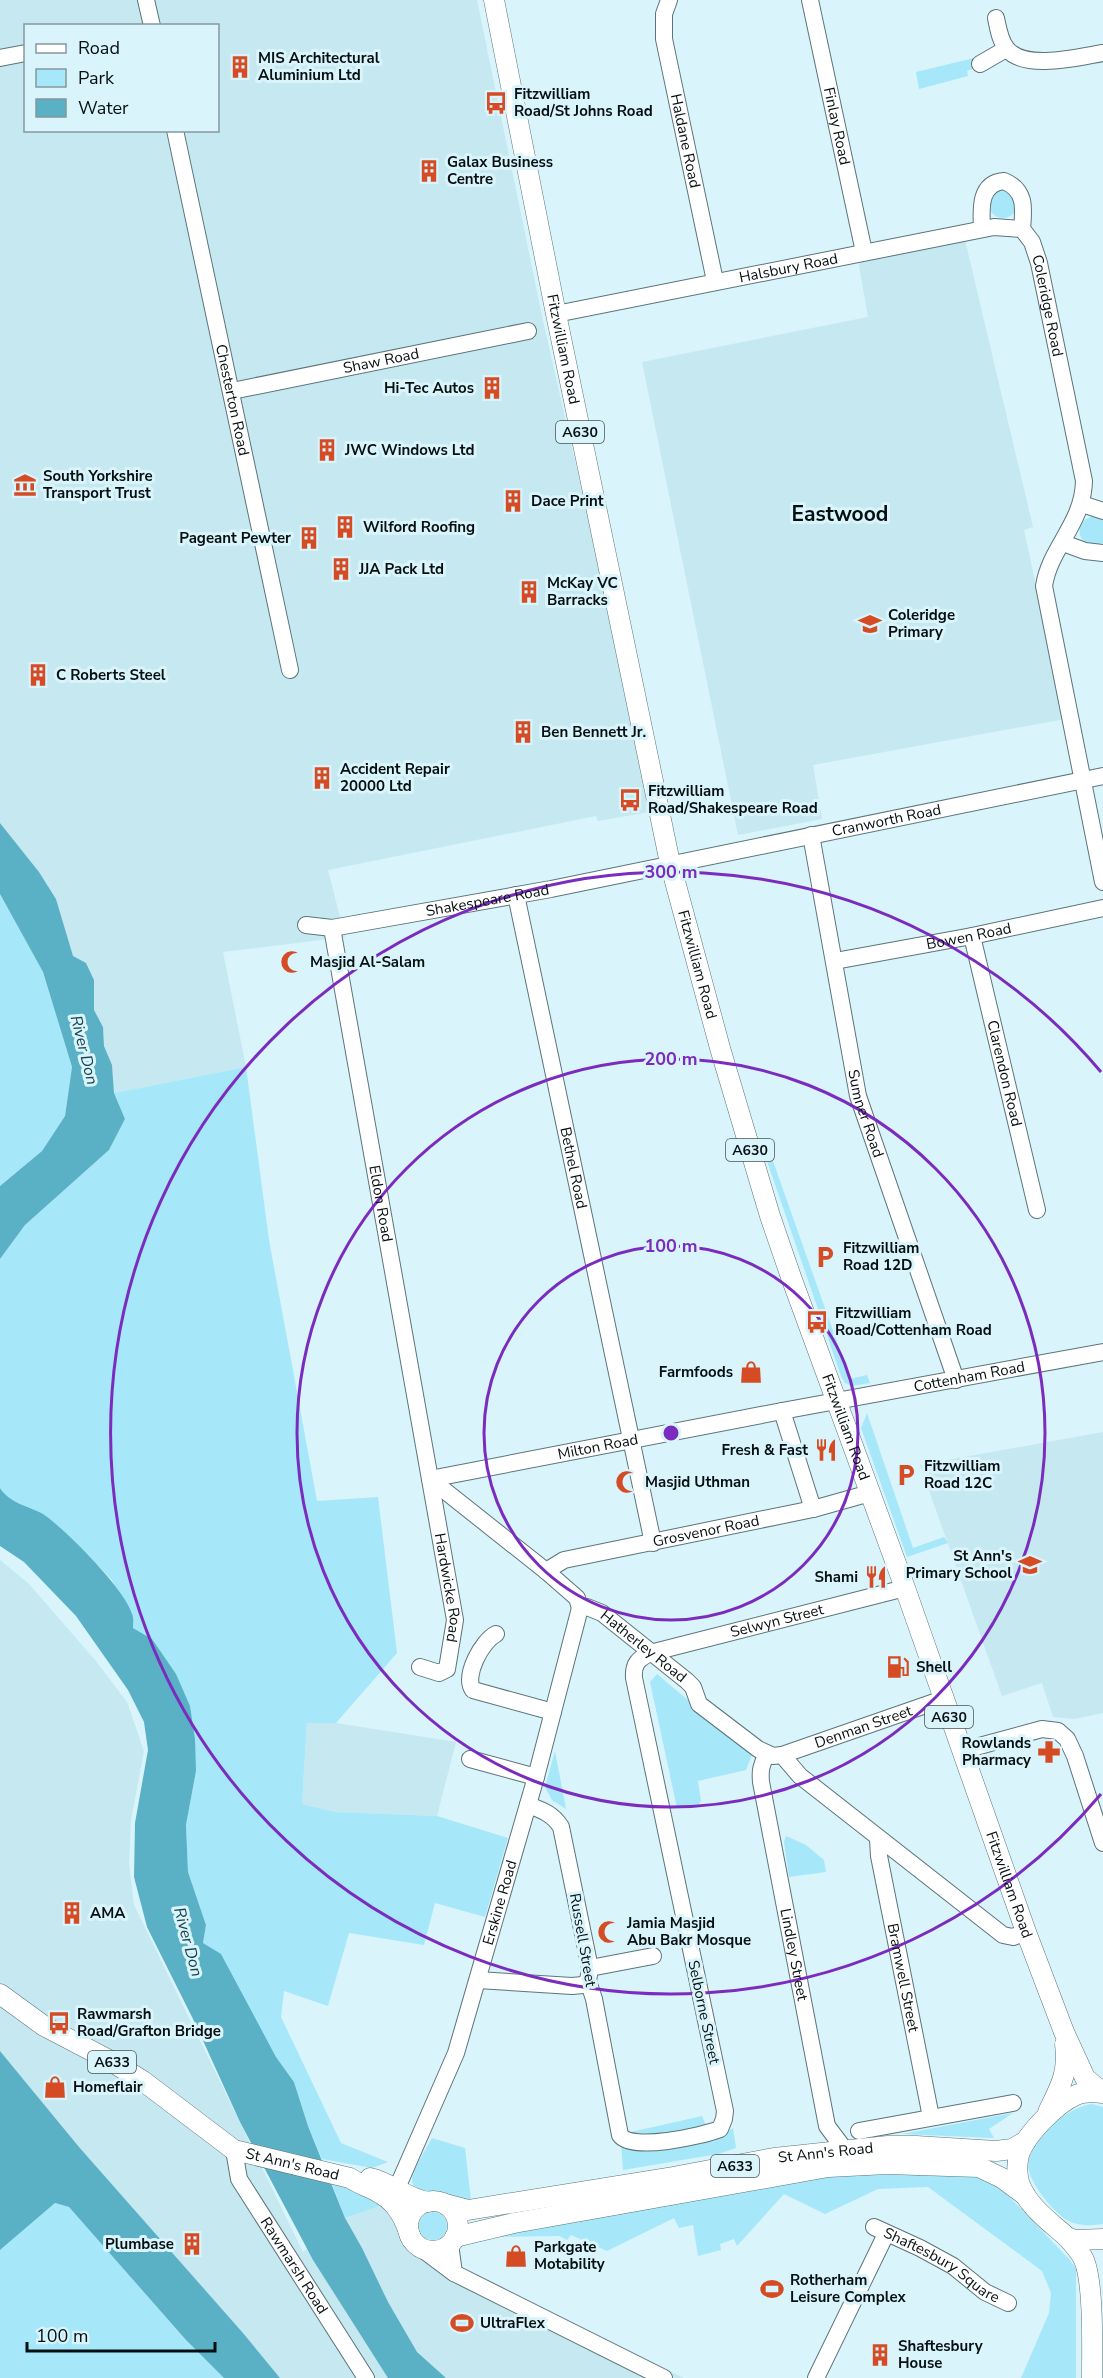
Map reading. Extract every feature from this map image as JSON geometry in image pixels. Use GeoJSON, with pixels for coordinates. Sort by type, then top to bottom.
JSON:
{"type":"FeatureCollection","features":[{"type":"Feature","properties":{"kind":"main road","name":"Fitzwilliam Road"},"geometry":{"type":"LineString","coordinates":[[494,0],[556,314],[670,863],[723,1059],[764,1195],[1026,1932],[1064,2032],[1085,2078],[1102,2092]]}},
{"type":"Feature","properties":{"kind":"main road","name":"A633"},"geometry":{"type":"LineString","coordinates":[[0,1994],[44,2026],[109,2060],[143,2081],[234,2150]]}},
{"type":"Feature","properties":{"kind":"main road","name":"Fitzwilliam Road"},"geometry":{"type":"LineString","coordinates":[[1044,2120],[1064,2081],[1066,2070],[1064,2032]]}},
{"type":"Feature","properties":{"kind":"main road","name":"A630"},"geometry":{"type":"LineString","coordinates":[[1091,2376],[1088,2278],[1085,2261],[1067,2237],[1025,2195],[1019,2181],[1017,2165],[1019,2154],[1026,2141],[1044,2120],[1077,2095],[1102,2092]]}},
{"type":"Feature","properties":{"kind":"main road","name":"St Ann's Road"},"geometry":{"type":"LineString","coordinates":[[343,2177],[361,2176],[380,2180],[414,2198],[468,2210],[674,2177],[774,2158],[845,2150],[916,2146],[996,2151],[1012,2149],[1026,2141]]}},
{"type":"Feature","properties":{"kind":"main road","name":"St Ann's Road"},"geometry":{"type":"LineString","coordinates":[[234,2150],[343,2177],[380,2193],[404,2217],[415,2242],[428,2250],[438,2250],[453,2240],[514,2223],[828,2167],[887,2164],[979,2167],[1002,2178],[1025,2195]]}},
{"type":"Feature","properties":{"kind":"main road"},"geometry":{"type":"LineString","coordinates":[[415,2242],[408,2227],[409,2218],[413,2211],[436,2203],[453,2211],[457,2219],[453,2240]]}},
{"type":"Feature","properties":{"kind":"main road"},"geometry":{"type":"LineString","coordinates":[[1067,2237],[1075,2240],[1103,2239]]}},
{"type":"Feature","properties":{"kind":"street"},"geometry":{"type":"LineString","coordinates":[[146,0],[152,24]]}},
{"type":"Feature","properties":{"kind":"street","name":"Haldane Road"},"geometry":{"type":"LineString","coordinates":[[669,0],[664,14],[664,39],[715,282]]}},
{"type":"Feature","properties":{"kind":"street","name":"Finlay Road"},"geometry":{"type":"LineString","coordinates":[[810,0],[864,252]]}},
{"type":"Feature","properties":{"kind":"street"},"geometry":{"type":"LineString","coordinates":[[996,18],[1006,49],[1019,57],[1042,61],[1103,53]]}},
{"type":"Feature","properties":{"kind":"street"},"geometry":{"type":"LineString","coordinates":[[980,64],[1006,49]]}},
{"type":"Feature","properties":{"kind":"street"},"geometry":{"type":"LineString","coordinates":[[0,58],[24,53]]}},
{"type":"Feature","properties":{"kind":"street","name":"Chesterton Road"},"geometry":{"type":"LineString","coordinates":[[175,132],[291,670]]}},
{"type":"Feature","properties":{"kind":"street","name":"Coleridge Road"},"geometry":{"type":"LineString","coordinates":[[982,229],[984,192],[997,181],[1011,183],[1022,196],[1024,212],[1022,229],[1032,242],[1039,263],[1084,481],[1082,504],[1051,563],[1044,586],[1103,882]]}},
{"type":"Feature","properties":{"kind":"street","name":"Halsbury Road"},"geometry":{"type":"LineString","coordinates":[[556,314],[994,226],[1022,229]]}},
{"type":"Feature","properties":{"kind":"street","name":"Shaw Road"},"geometry":{"type":"LineString","coordinates":[[232,391],[528,331]]}},
{"type":"Feature","properties":{"kind":"street"},"geometry":{"type":"LineString","coordinates":[[1082,504],[1103,511]]}},
{"type":"Feature","properties":{"kind":"street"},"geometry":{"type":"LineString","coordinates":[[1062,543],[1085,551],[1103,553]]}},
{"type":"Feature","properties":{"kind":"street","name":"Cranworth Road"},"geometry":{"type":"LineString","coordinates":[[670,863],[1103,776]]}},
{"type":"Feature","properties":{"kind":"street","name":"Sumner Road"},"geometry":{"type":"LineString","coordinates":[[811,835],[858,1096],[956,1380]]}},
{"type":"Feature","properties":{"kind":"street","name":"Shakespeare Road"},"geometry":{"type":"LineString","coordinates":[[306,925],[332,928],[516,895],[670,863]]}},
{"type":"Feature","properties":{"kind":"street","name":"Bethel Road"},"geometry":{"type":"LineString","coordinates":[[516,895],[653,1544]]}},
{"type":"Feature","properties":{"kind":"street","name":"Bowen Road"},"geometry":{"type":"LineString","coordinates":[[835,960],[972,936],[1103,908]]}},
{"type":"Feature","properties":{"kind":"street","name":"Eldon Road"},"geometry":{"type":"LineString","coordinates":[[332,928],[430,1479]]}},
{"type":"Feature","properties":{"kind":"street","name":"Clarendon Road"},"geometry":{"type":"LineString","coordinates":[[972,936],[1037,1210]]}},
{"type":"Feature","properties":{"kind":"street","name":"Cottenham Road"},"geometry":{"type":"LineString","coordinates":[[836,1401],[1103,1352]]}},
{"type":"Feature","properties":{"kind":"street","name":"Milton Road"},"geometry":{"type":"LineString","coordinates":[[430,1479],[836,1401]]}},
{"type":"Feature","properties":{"kind":"street"},"geometry":{"type":"LineString","coordinates":[[782,1411],[813,1509]]}},
{"type":"Feature","properties":{"kind":"street","name":"Hatherley Road"},"geometry":{"type":"LineString","coordinates":[[430,1479],[546,1571],[576,1598],[580,1608],[587,1607],[602,1613],[693,1687],[699,1704],[774,1755],[1003,1935],[1013,1937],[1026,1932]]}},
{"type":"Feature","properties":{"kind":"street","name":"Hardwicke Road"},"geometry":{"type":"LineString","coordinates":[[420,1667],[439,1673],[447,1669],[455,1629],[430,1479]]}},
{"type":"Feature","properties":{"kind":"street","name":"Grosvenor Road"},"geometry":{"type":"LineString","coordinates":[[546,1571],[564,1560],[653,1544],[813,1509],[870,1493]]}},
{"type":"Feature","properties":{"kind":"street","name":"Selwyn Street"},"geometry":{"type":"LineString","coordinates":[[650,1653],[905,1588]]}},
{"type":"Feature","properties":{"kind":"street","name":"Erskine Road"},"geometry":{"type":"LineString","coordinates":[[397,2188],[453,2061],[537,1777],[580,1608]]}},
{"type":"Feature","properties":{"kind":"street"},"geometry":{"type":"LineString","coordinates":[[496,1634],[483,1644],[478,1654],[470,1686],[473,1690],[553,1712]]}},
{"type":"Feature","properties":{"kind":"street","name":"Selborne Street"},"geometry":{"type":"LineString","coordinates":[[646,2144],[720,2129],[725,2114],[634,1678],[633,1670],[638,1660],[650,1653]]}},
{"type":"Feature","properties":{"kind":"street","name":"Denman Street"},"geometry":{"type":"LineString","coordinates":[[774,1755],[943,1699]]}},
{"type":"Feature","properties":{"kind":"street"},"geometry":{"type":"LineString","coordinates":[[961,1751],[1042,1729],[1058,1731],[1067,1739],[1075,1756],[1103,1844]]}},
{"type":"Feature","properties":{"kind":"street","name":"Lindley Street"},"geometry":{"type":"LineString","coordinates":[[774,1755],[762,1762],[761,1782],[826,2126],[845,2150]]}},
{"type":"Feature","properties":{"kind":"street"},"geometry":{"type":"LineString","coordinates":[[470,1759],[537,1777]]}},
{"type":"Feature","properties":{"kind":"street","name":"Russell Street"},"geometry":{"type":"LineString","coordinates":[[528,1806],[544,1811],[561,1827],[620,2135],[628,2142],[646,2144]]}},
{"type":"Feature","properties":{"kind":"street","name":"Bramwell Street"},"geometry":{"type":"LineString","coordinates":[[878,1839],[879,1856],[931,2117]]}},
{"type":"Feature","properties":{"kind":"street"},"geometry":{"type":"LineString","coordinates":[[478,1980],[583,1985],[589,1975],[653,1956]]}},
{"type":"Feature","properties":{"kind":"street","name":"St Ann's Road"},"geometry":{"type":"LineString","coordinates":[[859,2131],[1013,2103]]}},
{"type":"Feature","properties":{"kind":"street","name":"Rawmarsh Road"},"geometry":{"type":"LineString","coordinates":[[234,2150],[239,2179],[366,2378]]}},
{"type":"Feature","properties":{"kind":"street","name":"Shaftesbury Square"},"geometry":{"type":"LineString","coordinates":[[816,2378],[880,2230],[953,2266],[982,2300],[1008,2303]]}},
{"type":"Feature","properties":{"kind":"street"},"geometry":{"type":"LineString","coordinates":[[453,2240],[454,2273]]}},
{"type":"Feature","properties":{"kind":"street"},"geometry":{"type":"LineString","coordinates":[[415,2242],[454,2273],[664,2378]]}},
{"type":"Feature","properties":{"kind":"shaded area"},"geometry":{"type":"Polygon","coordinates":[[[0,0],[477,0],[543,321],[655,811],[598,821],[596,816],[328,870],[345,937],[223,952],[246,1067],[114,1093],[112,1065],[104,1046],[103,1027],[94,1011],[94,980],[86,963],[73,957],[56,899],[39,872],[0,823],[0,0]]]}},
{"type":"Feature","properties":{"kind":"shaded area","name":"Coleridge Primary"},"geometry":{"type":"Polygon","coordinates":[[[965,240],[1033,527],[1024,530],[1065,719],[813,765],[822,819],[738,835],[642,362],[868,317],[858,260],[965,240]]]}},
{"type":"Feature","properties":{"kind":"shaded area","name":"St Ann's Primary School"},"geometry":{"type":"Polygon","coordinates":[[[1103,1432],[1103,1713],[1074,1719],[1053,1717],[1042,1683],[1002,1696],[920,1465],[1103,1432]]]}},
{"type":"Feature","properties":{"kind":"shaded area"},"geometry":{"type":"Polygon","coordinates":[[[0,1560],[29,1584],[95,1660],[127,1702],[144,1751],[131,1820],[129,1863],[134,1905],[303,2252],[345,2218],[383,2205],[405,2244],[684,2378],[280,2378],[79,2147],[0,2051],[0,1560]]]}},
{"type":"Feature","properties":{"kind":"shaded area"},"geometry":{"type":"Polygon","coordinates":[[[307,1723],[336,1723],[456,1742],[437,1816],[335,1812],[302,1804],[307,1723]]]}},
{"type":"Feature","properties":{"kind":"green space"},"geometry":{"type":"Polygon","coordinates":[[[974,58],[975,68],[967,71],[968,76],[919,89],[916,72],[974,58]]]}},
{"type":"Feature","properties":{"kind":"green space"},"geometry":{"type":"Polygon","coordinates":[[[1003,190],[1013,194],[1017,204],[1013,214],[1003,218],[993,214],[989,204],[993,194],[1003,190]]]}},
{"type":"Feature","properties":{"kind":"green space"},"geometry":{"type":"Polygon","coordinates":[[[1095,516],[1103,519],[1103,543],[1098,545],[1084,542],[1080,534],[1080,526],[1083,522],[1095,516]]]}},
{"type":"Feature","properties":{"kind":"green space"},"geometry":{"type":"Polygon","coordinates":[[[0,894],[43,972],[72,1067],[65,1116],[42,1151],[0,1186],[0,894]]]}},
{"type":"Feature","properties":{"kind":"green space"},"geometry":{"type":"Polygon","coordinates":[[[246,1067],[269,1240],[317,1501],[378,1497],[397,1653],[336,1723],[307,1723],[302,1804],[335,1812],[437,1816],[508,1838],[485,1917],[435,1903],[424,1945],[349,1933],[328,2006],[284,1991],[281,2017],[341,2143],[388,2162],[372,2168],[322,2159],[308,2126],[294,2082],[276,2057],[253,2016],[203,1943],[206,1925],[188,1872],[186,1825],[196,1771],[152,1639],[133,1628],[112,1580],[88,1555],[44,1515],[4,1496],[0,1488],[0,1259],[25,1225],[109,1150],[125,1119],[114,1093],[246,1067]]]}},
{"type":"Feature","properties":{"kind":"green space"},"geometry":{"type":"Polygon","coordinates":[[[767,1144],[850,1379],[867,1375],[870,1383],[852,1386],[845,1383],[841,1376],[768,1164],[763,1145],[767,1144]]]}},
{"type":"Feature","properties":{"kind":"green space"},"geometry":{"type":"Polygon","coordinates":[[[867,1413],[913,1548],[944,1537],[948,1543],[907,1557],[861,1428],[867,1413]]]}},
{"type":"Feature","properties":{"kind":"green space"},"geometry":{"type":"Polygon","coordinates":[[[657,1674],[752,1754],[746,1770],[698,1781],[701,1801],[698,1805],[677,1808],[650,1682],[657,1674]]]}},
{"type":"Feature","properties":{"kind":"green space"},"geometry":{"type":"Polygon","coordinates":[[[555,1751],[566,1809],[552,1800],[545,1787],[555,1751]]]}},
{"type":"Feature","properties":{"kind":"green space"},"geometry":{"type":"Polygon","coordinates":[[[786,1836],[806,1845],[824,1860],[826,1872],[789,1877],[784,1842],[786,1836]]]}},
{"type":"Feature","properties":{"kind":"green space"},"geometry":{"type":"Polygon","coordinates":[[[1092,2104],[1103,2107],[1103,2224],[1085,2225],[1067,2220],[1055,2210],[1036,2187],[1028,2164],[1036,2144],[1052,2125],[1072,2111],[1092,2104]]]}},
{"type":"Feature","properties":{"kind":"green space"},"geometry":{"type":"Polygon","coordinates":[[[1013,2113],[989,2129],[994,2138],[902,2134],[1013,2113]]]}},
{"type":"Feature","properties":{"kind":"green space"},"geometry":{"type":"Polygon","coordinates":[[[702,2116],[713,2142],[733,2128],[736,2148],[718,2154],[623,2170],[621,2142],[631,2132],[702,2116]]]}},
{"type":"Feature","properties":{"kind":"green space"},"geometry":{"type":"Polygon","coordinates":[[[432,2138],[465,2148],[471,2200],[416,2189],[412,2180],[414,2171],[432,2138]]]}},
{"type":"Feature","properties":{"kind":"green space"},"geometry":{"type":"Polygon","coordinates":[[[851,2173],[983,2175],[996,2183],[1076,2269],[1076,2378],[1021,2378],[1049,2313],[1051,2293],[1042,2271],[928,2187],[878,2189],[825,2214],[784,2194],[737,2246],[734,2239],[720,2244],[721,2250],[698,2256],[693,2225],[679,2228],[674,2218],[607,2251],[571,2235],[567,2240],[559,2236],[481,2237],[851,2173]]]}},
{"type":"Feature","properties":{"kind":"green space"},"geometry":{"type":"Polygon","coordinates":[[[332,2184],[359,2190],[383,2205],[345,2218],[332,2184]]]}},
{"type":"Feature","properties":{"kind":"green space"},"geometry":{"type":"Polygon","coordinates":[[[55,2203],[69,2207],[186,2340],[224,2378],[0,2378],[0,2250],[55,2203]]]}},
{"type":"Feature","properties":{"kind":"green space"},"geometry":{"type":"Polygon","coordinates":[[[433,2212],[443,2216],[447,2226],[443,2236],[433,2240],[423,2236],[419,2226],[423,2216],[433,2212]]]}},
{"type":"Feature","properties":{"kind":"water","name":"River Don"},"geometry":{"type":"Polygon","coordinates":[[[0,823],[39,872],[56,899],[73,956],[86,963],[94,980],[94,1010],[103,1027],[104,1046],[112,1065],[114,1093],[125,1119],[109,1150],[25,1225],[0,1259],[0,1186],[42,1151],[65,1116],[72,1067],[43,972],[0,894],[0,823]]]}},
{"type":"Feature","properties":{"kind":"water","name":"River Don"},"geometry":{"type":"Polygon","coordinates":[[[0,1488],[14,1501],[43,1514],[93,1560],[127,1603],[133,1616],[133,1628],[152,1639],[176,1674],[190,1706],[195,1739],[196,1771],[186,1825],[188,1872],[206,1925],[203,1943],[221,1954],[276,2057],[294,2082],[308,2126],[345,2218],[388,2302],[417,2352],[446,2378],[388,2378],[313,2260],[240,2122],[195,2023],[147,1927],[134,1877],[135,1823],[148,1750],[144,1722],[128,1690],[76,1616],[24,1562],[0,1546],[0,1488]]]}},
{"type":"Feature","properties":{"kind":"water"},"geometry":{"type":"Polygon","coordinates":[[[0,2051],[79,2147],[280,2378],[224,2378],[186,2340],[69,2207],[55,2203],[0,2250],[0,2051]]]}},
{"type":"Feature","properties":{"kind":"place","name":"MIS Architectural Aluminium Ltd"},"geometry":{"type":"Point","coordinates":[240,67]}},
{"type":"Feature","properties":{"kind":"place","name":"Fitzwilliam Road/St Johns Road"},"geometry":{"type":"Point","coordinates":[496,103]}},
{"type":"Feature","properties":{"kind":"place","name":"Galax Business Centre"},"geometry":{"type":"Point","coordinates":[429,171]}},
{"type":"Feature","properties":{"kind":"place","name":"Hi-Tec Autos"},"geometry":{"type":"Point","coordinates":[492,388]}},
{"type":"Feature","properties":{"kind":"place","name":"JWC Windows Ltd"},"geometry":{"type":"Point","coordinates":[327,450]}},
{"type":"Feature","properties":{"kind":"place","name":"South Yorkshire Transport Trust"},"geometry":{"type":"Point","coordinates":[25,485]}},
{"type":"Feature","properties":{"kind":"place","name":"Dace Print"},"geometry":{"type":"Point","coordinates":[513,501]}},
{"type":"Feature","properties":{"kind":"place","name":"Wilford Roofing"},"geometry":{"type":"Point","coordinates":[345,527]}},
{"type":"Feature","properties":{"kind":"place","name":"Pageant Pewter"},"geometry":{"type":"Point","coordinates":[309,538]}},
{"type":"Feature","properties":{"kind":"place","name":"JJA Pack Ltd"},"geometry":{"type":"Point","coordinates":[341,569]}},
{"type":"Feature","properties":{"kind":"place","name":"McKay VC Barracks"},"geometry":{"type":"Point","coordinates":[529,592]}},
{"type":"Feature","properties":{"kind":"place","name":"Coleridge Primary"},"geometry":{"type":"Point","coordinates":[870,624]}},
{"type":"Feature","properties":{"kind":"place","name":"C Roberts Steel"},"geometry":{"type":"Point","coordinates":[38,675]}},
{"type":"Feature","properties":{"kind":"place","name":"Ben Bennett Jr."},"geometry":{"type":"Point","coordinates":[523,732]}},
{"type":"Feature","properties":{"kind":"place","name":"Accident Repair 20000 Ltd"},"geometry":{"type":"Point","coordinates":[322,778]}},
{"type":"Feature","properties":{"kind":"place","name":"Fitzwilliam Road/Shakespeare Road"},"geometry":{"type":"Point","coordinates":[630,800]}},
{"type":"Feature","properties":{"kind":"place","name":"Masjid Al-Salam"},"geometry":{"type":"Point","coordinates":[292,962]}},
{"type":"Feature","properties":{"kind":"place","name":"Fitzwilliam Road 12D"},"geometry":{"type":"Point","coordinates":[825,1257]}},
{"type":"Feature","properties":{"kind":"place","name":"Fitzwilliam Road/Cottenham Road"},"geometry":{"type":"Point","coordinates":[817,1322]}},
{"type":"Feature","properties":{"kind":"place","name":"Farmfoods"},"geometry":{"type":"Point","coordinates":[751,1372]}},
{"type":"Feature","properties":{"kind":"place","name":"Fresh & Fast"},"geometry":{"type":"Point","coordinates":[826,1450]}},
{"type":"Feature","properties":{"kind":"place","name":"Fitzwilliam Road 12C"},"geometry":{"type":"Point","coordinates":[906,1475]}},
{"type":"Feature","properties":{"kind":"place","name":"Masjid Uthman"},"geometry":{"type":"Point","coordinates":[627,1482]}},
{"type":"Feature","properties":{"kind":"place","name":"St Ann's Primary School"},"geometry":{"type":"Point","coordinates":[1030,1565]}},
{"type":"Feature","properties":{"kind":"place","name":"Shami"},"geometry":{"type":"Point","coordinates":[876,1577]}},
{"type":"Feature","properties":{"kind":"place","name":"Shell"},"geometry":{"type":"Point","coordinates":[898,1667]}},
{"type":"Feature","properties":{"kind":"place","name":"Rowlands Pharmacy"},"geometry":{"type":"Point","coordinates":[1049,1752]}},
{"type":"Feature","properties":{"kind":"place","name":"AMA"},"geometry":{"type":"Point","coordinates":[72,1913]}},
{"type":"Feature","properties":{"kind":"place","name":"Jamia Masjid Abu Bakr Mosque"},"geometry":{"type":"Point","coordinates":[609,1932]}},
{"type":"Feature","properties":{"kind":"place","name":"Rawmarsh Road/Grafton Bridge"},"geometry":{"type":"Point","coordinates":[59,2023]}},
{"type":"Feature","properties":{"kind":"place","name":"Homeflair"},"geometry":{"type":"Point","coordinates":[55,2087]}},
{"type":"Feature","properties":{"kind":"place","name":"Plumbase"},"geometry":{"type":"Point","coordinates":[192,2244]}},
{"type":"Feature","properties":{"kind":"place","name":"Parkgate Motability"},"geometry":{"type":"Point","coordinates":[516,2256]}},
{"type":"Feature","properties":{"kind":"place","name":"Rotherham Leisure Complex"},"geometry":{"type":"Point","coordinates":[772,2289]}},
{"type":"Feature","properties":{"kind":"place","name":"UltraFlex"},"geometry":{"type":"Point","coordinates":[462,2323]}},
{"type":"Feature","properties":{"kind":"place","name":"Shaftesbury House"},"geometry":{"type":"Point","coordinates":[880,2355]}},
{"type":"Feature","properties":{"kind":"district","name":"Eastwood"},"geometry":{"type":"Point","coordinates":[840,514]}}]}
